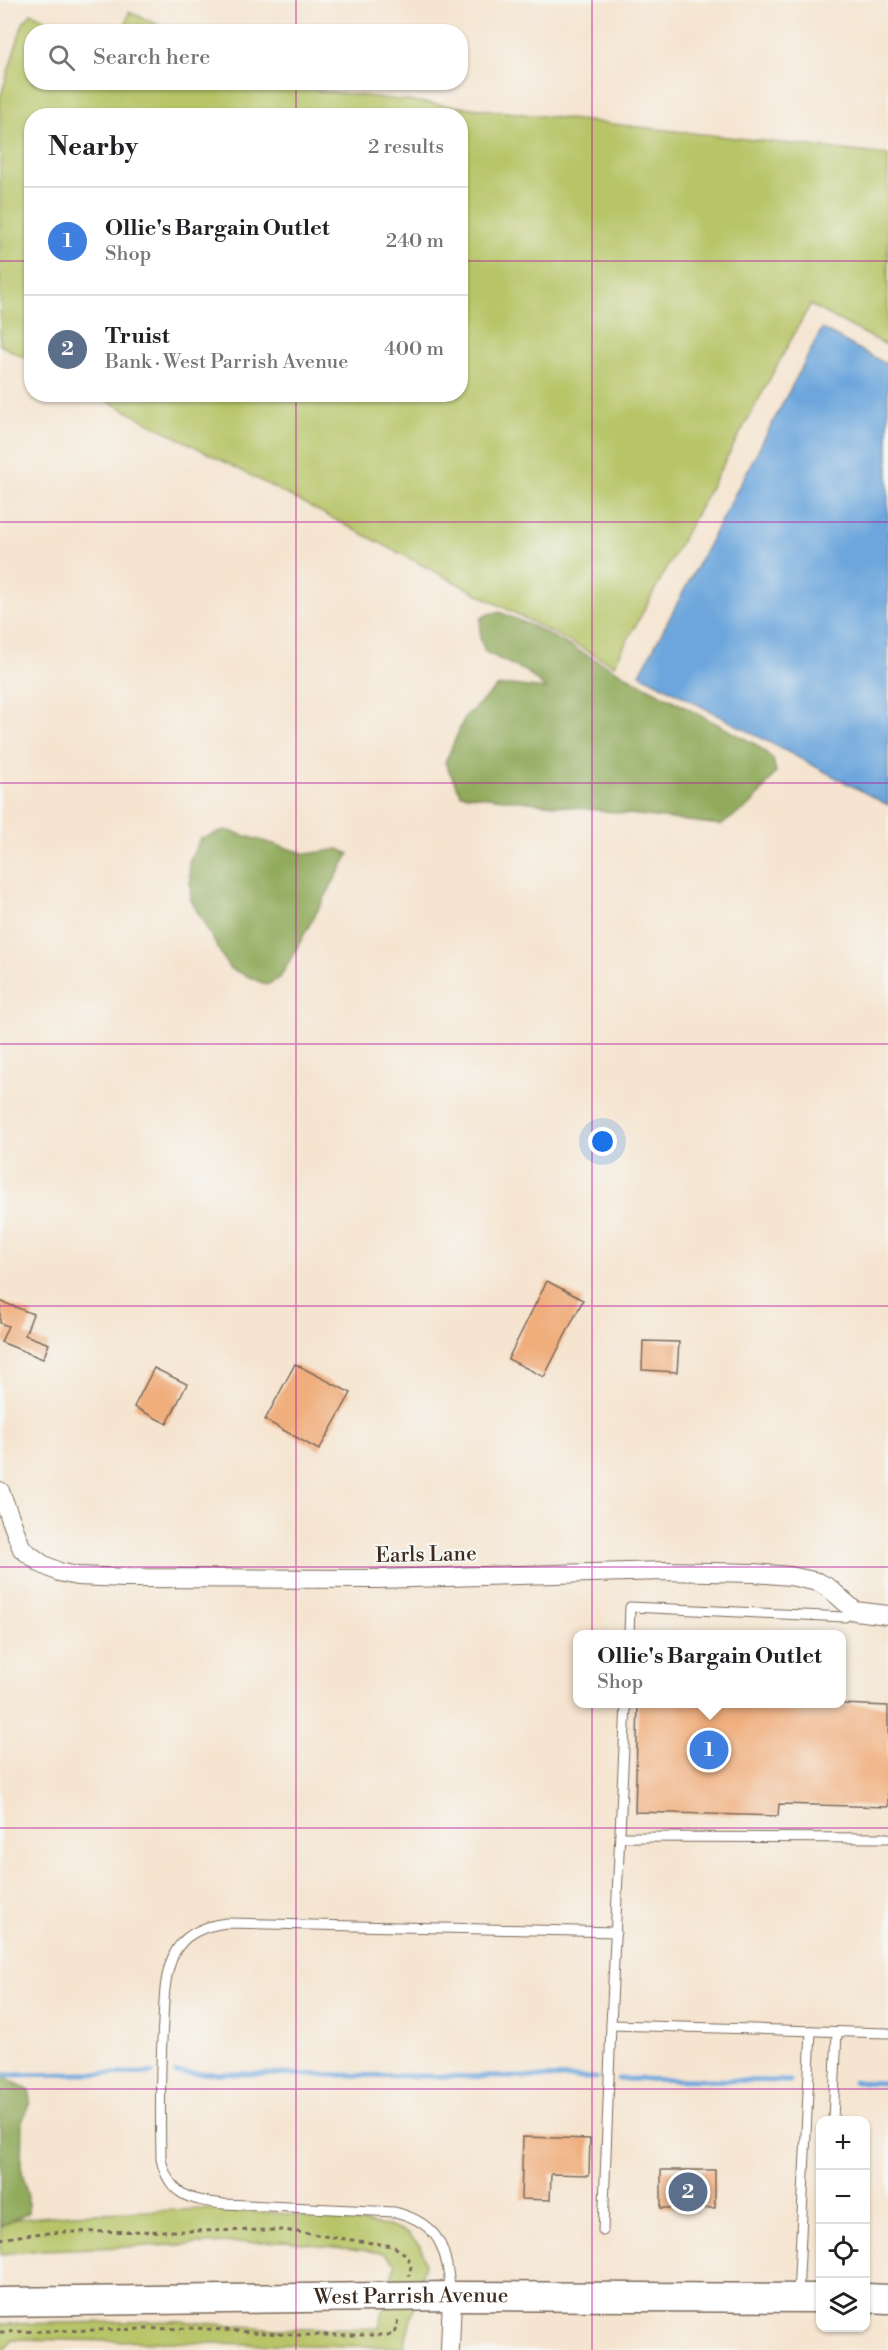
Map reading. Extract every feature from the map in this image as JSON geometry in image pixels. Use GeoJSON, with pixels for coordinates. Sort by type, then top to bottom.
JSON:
{"type":"FeatureCollection","features":[{"type":"Feature","properties":{"kind":"main road","name":"West Parrish Avenue"},"geometry":{"type":"LineString","coordinates":[[0,2302],[452,2296],[809,2298]]}},
{"type":"Feature","properties":{"kind":"main road"},"geometry":{"type":"LineString","coordinates":[[870,2298],[888,2298]]}},
{"type":"Feature","properties":{"kind":"street","name":"Earls Lane"},"geometry":{"type":"LineString","coordinates":[[0,1491],[22,1549],[42,1564],[59,1572],[77,1576],[377,1579],[664,1571],[754,1573],[790,1576],[818,1582],[829,1588],[855,1611]]}},
{"type":"Feature","properties":{"kind":"street"},"geometry":{"type":"LineString","coordinates":[[855,1611],[888,1615]]}},
{"type":"Feature","properties":{"kind":"street"},"geometry":{"type":"LineString","coordinates":[[450,2350],[452,2296]]}},
{"type":"Feature","properties":{"kind":"lane"},"geometry":{"type":"LineString","coordinates":[[629,1630],[630,1607],[845,1617],[855,1611]]}},
{"type":"Feature","properties":{"kind":"lane"},"geometry":{"type":"LineString","coordinates":[[603,2231],[626,1708]]}},
{"type":"Feature","properties":{"kind":"lane"},"geometry":{"type":"LineString","coordinates":[[620,1837],[888,1838]]}},
{"type":"Feature","properties":{"kind":"lane"},"geometry":{"type":"LineString","coordinates":[[452,2296],[443,2246],[425,2224],[411,2216],[395,2212],[215,2203],[189,2197],[174,2190],[164,2172],[161,2159],[160,2061],[165,1983],[175,1953],[185,1940],[198,1930],[226,1923],[615,1932]]}},
{"type":"Feature","properties":{"kind":"lane"},"geometry":{"type":"LineString","coordinates":[[611,2025],[888,2033]]}},
{"type":"Feature","properties":{"kind":"lane"},"geometry":{"type":"LineString","coordinates":[[809,2298],[812,2031]]}},
{"type":"Feature","properties":{"kind":"lane"},"geometry":{"type":"LineString","coordinates":[[833,2116],[837,2032]]}},
{"type":"Feature","properties":{"kind":"green space"},"geometry":{"type":"Polygon","coordinates":[[[129,12],[157,24],[126,24],[129,12]]]}},
{"type":"Feature","properties":{"kind":"green space"},"geometry":{"type":"Polygon","coordinates":[[[32,13],[55,24],[24,24],[24,90],[317,90],[888,155],[888,346],[810,305],[614,665],[109,402],[468,402],[468,108],[24,108],[24,357],[0,345],[0,98],[23,23],[32,13]]]}},
{"type":"Feature","properties":{"kind":"green space"},"geometry":{"type":"Polygon","coordinates":[[[499,612],[534,627],[757,745],[773,759],[776,772],[752,804],[721,825],[461,794],[445,763],[465,717],[497,687],[511,685],[546,689],[527,672],[485,652],[480,638],[481,618],[499,612]]]}},
{"type":"Feature","properties":{"kind":"green space"},"geometry":{"type":"Polygon","coordinates":[[[226,830],[307,854],[339,849],[349,854],[280,978],[267,985],[229,968],[191,900],[189,862],[200,839],[226,830]]]}},
{"type":"Feature","properties":{"kind":"green space"},"geometry":{"type":"Polygon","coordinates":[[[0,2074],[30,2091],[30,2102],[22,2121],[21,2167],[28,2197],[28,2213],[0,2226],[0,2074]]]}},
{"type":"Feature","properties":{"kind":"green space"},"geometry":{"type":"Polygon","coordinates":[[[204,2209],[277,2213],[388,2226],[409,2234],[422,2248],[425,2264],[404,2347],[13,2339],[5,2350],[0,2350],[0,2324],[179,2321],[278,2329],[379,2328],[395,2263],[384,2253],[285,2241],[43,2250],[0,2254],[0,2221],[71,2214],[204,2209]]]}},
{"type":"Feature","properties":{"kind":"water"},"geometry":{"type":"Polygon","coordinates":[[[822,329],[888,365],[888,805],[640,674],[822,329]]]}},
{"type":"Feature","properties":{"kind":"building"},"geometry":{"type":"Polygon","coordinates":[[[547,1281],[583,1300],[544,1377],[508,1359],[547,1281]]]}},
{"type":"Feature","properties":{"kind":"building"},"geometry":{"type":"Polygon","coordinates":[[[0,1301],[33,1314],[25,1335],[49,1344],[43,1359],[1,1342],[8,1326],[0,1323],[0,1301]]]}},
{"type":"Feature","properties":{"kind":"building"},"geometry":{"type":"Polygon","coordinates":[[[643,1341],[679,1342],[677,1372],[642,1370],[643,1341]]]}},
{"type":"Feature","properties":{"kind":"building"},"geometry":{"type":"Polygon","coordinates":[[[295,1364],[351,1393],[319,1450],[265,1420],[295,1364]]]}},
{"type":"Feature","properties":{"kind":"building"},"geometry":{"type":"Polygon","coordinates":[[[154,1368],[187,1384],[167,1424],[134,1407],[154,1368]]]}},
{"type":"Feature","properties":{"kind":"building"},"geometry":{"type":"Polygon","coordinates":[[[846,1704],[888,1706],[888,1807],[779,1804],[778,1816],[635,1812],[638,1708],[846,1708],[846,1704]]]}},
{"type":"Feature","properties":{"kind":"building"},"geometry":{"type":"Polygon","coordinates":[[[523,2137],[590,2139],[589,2175],[551,2174],[550,2200],[521,2199],[523,2137]]]}},
{"type":"Feature","properties":{"kind":"building"},"geometry":{"type":"Polygon","coordinates":[[[661,2170],[715,2170],[715,2208],[661,2208],[661,2170]]]}},
{"type":"Feature","properties":{"kind":"waterway"},"geometry":{"type":"LineString","coordinates":[[0,2075],[152,2073]]}},
{"type":"Feature","properties":{"kind":"waterway"},"geometry":{"type":"LineString","coordinates":[[176,2073],[596,2078]]}},
{"type":"Feature","properties":{"kind":"waterway"},"geometry":{"type":"LineString","coordinates":[[618,2079],[790,2081]]}},
{"type":"Feature","properties":{"kind":"waterway"},"geometry":{"type":"LineString","coordinates":[[854,2082],[888,2083]]}},
{"type":"Feature","properties":{"kind":"place","name":"Ollie's Bargain Outlet"},"geometry":{"type":"Point","coordinates":[709,1750]}},
{"type":"Feature","properties":{"kind":"place","name":"Truist"},"geometry":{"type":"Point","coordinates":[688,2192]}}]}
